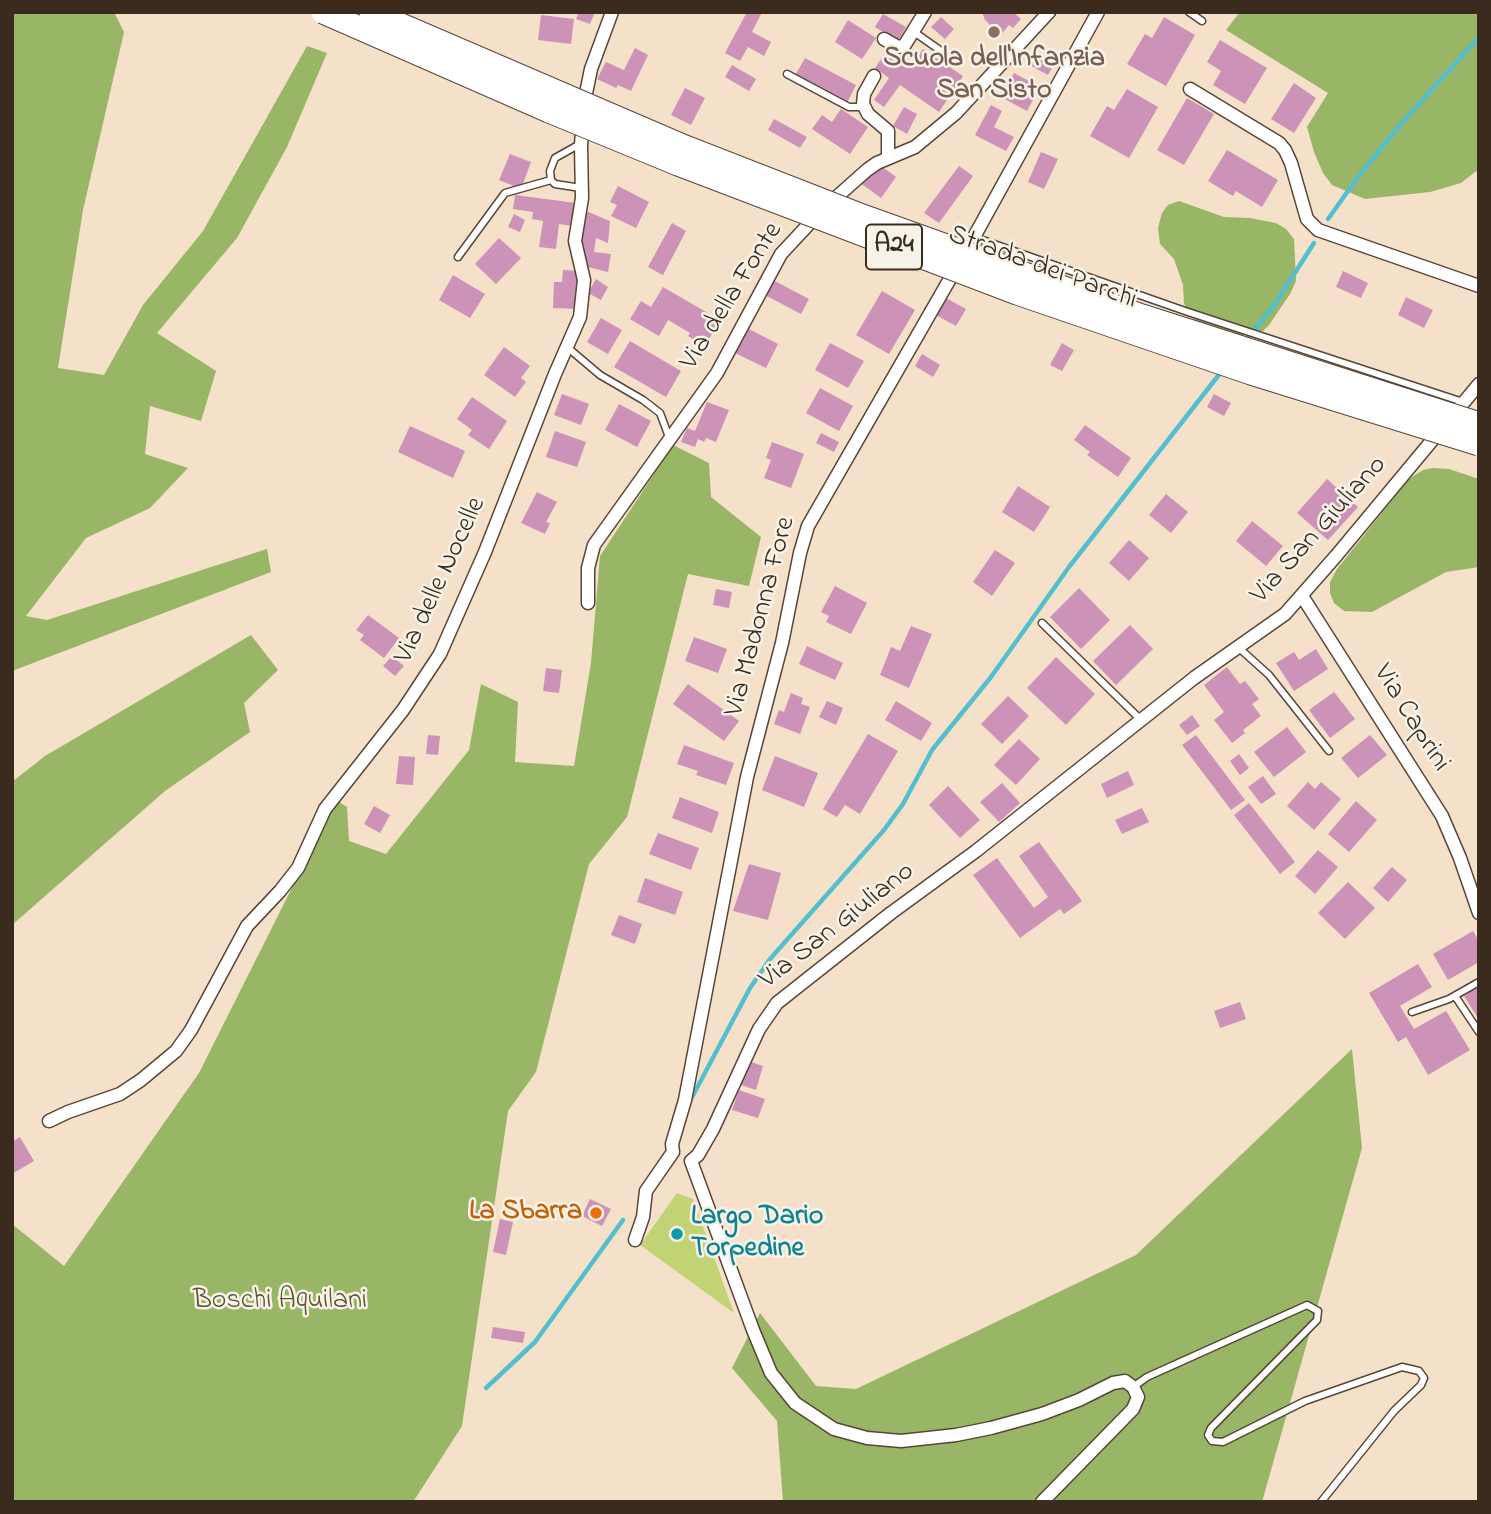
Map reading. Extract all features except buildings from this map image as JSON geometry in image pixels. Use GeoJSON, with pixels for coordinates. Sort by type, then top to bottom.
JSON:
{"type":"FeatureCollection","features":[{"type":"Feature","properties":{"kind":"highway","name":"Strada dei Parchi"},"geometry":{"type":"LineString","coordinates":[[323,12],[536,106],[678,164],[1017,293],[1251,373],[1479,443]]}},
{"type":"Feature","properties":{"kind":"highway","name":"Strada dei Parchi"},"geometry":{"type":"LineString","coordinates":[[371,12],[685,147],[882,223],[1142,316],[1479,424]]}},
{"type":"Feature","properties":{"kind":"street","name":"Via delle Nocelle"},"geometry":{"type":"LineString","coordinates":[[49,1121],[110,1099],[131,1087],[170,1056],[187,1036],[244,932],[298,868],[325,809],[390,728],[432,668],[485,552],[580,317],[583,275],[575,241],[583,188],[581,144],[587,85],[612,12]]}},
{"type":"Feature","properties":{"kind":"street"},"geometry":{"type":"LineString","coordinates":[[884,39],[902,47],[908,43],[925,12]]}},
{"type":"Feature","properties":{"kind":"street","name":"Via della Fonte"},"geometry":{"type":"LineString","coordinates":[[588,603],[588,568],[594,545],[717,373],[781,254],[807,224],[848,186],[877,163],[915,147],[956,113],[1049,12]]}},
{"type":"Feature","properties":{"kind":"street","name":"Via Madonna Fore"},"geometry":{"type":"LineString","coordinates":[[673,1153],[672,1144],[685,1100],[744,788],[782,643],[804,538],[817,508],[974,237],[1098,12]]}},
{"type":"Feature","properties":{"kind":"street"},"geometry":{"type":"LineString","coordinates":[[874,76],[864,94],[864,107],[868,114],[888,131],[888,158]]}},
{"type":"Feature","properties":{"kind":"street"},"geometry":{"type":"LineString","coordinates":[[1190,89],[1279,143],[1292,163],[1307,219],[1318,230],[1479,286]]}},
{"type":"Feature","properties":{"kind":"street","name":"Via San Giuliano"},"geometry":{"type":"LineString","coordinates":[[691,1161],[698,1155],[713,1129],[759,1029],[777,1003],[1142,722],[1194,678],[1279,619],[1302,596],[1479,384]]}},
{"type":"Feature","properties":{"kind":"street","name":"Via Caprini"},"geometry":{"type":"LineString","coordinates":[[1302,596],[1442,816],[1479,914]]}},
{"type":"Feature","properties":{"kind":"street"},"geometry":{"type":"LineString","coordinates":[[635,1240],[641,1225],[646,1192],[673,1153],[691,1161],[771,1373],[795,1403],[834,1429],[867,1438],[901,1441],[956,1435],[1042,1415],[1114,1383],[1125,1381],[1133,1387],[1138,1397],[1133,1409],[1042,1502]]}},
{"type":"Feature","properties":{"kind":"lane"},"geometry":{"type":"LineString","coordinates":[[1189,12],[1202,21]]}},
{"type":"Feature","properties":{"kind":"lane"},"geometry":{"type":"LineString","coordinates":[[914,32],[944,53]]}},
{"type":"Feature","properties":{"kind":"lane"},"geometry":{"type":"LineString","coordinates":[[787,74],[849,107],[864,107]]}},
{"type":"Feature","properties":{"kind":"lane"},"geometry":{"type":"LineString","coordinates":[[581,144],[555,158],[550,169],[551,180],[558,185],[583,188]]}},
{"type":"Feature","properties":{"kind":"lane"},"geometry":{"type":"LineString","coordinates":[[458,257],[505,193],[551,180]]}},
{"type":"Feature","properties":{"kind":"lane"},"geometry":{"type":"LineString","coordinates":[[974,237],[1188,312],[1463,402]]}},
{"type":"Feature","properties":{"kind":"lane"},"geometry":{"type":"LineString","coordinates":[[567,347],[600,375],[660,413],[669,437]]}},
{"type":"Feature","properties":{"kind":"lane"},"geometry":{"type":"LineString","coordinates":[[1042,623],[1142,722]]}},
{"type":"Feature","properties":{"kind":"lane"},"geometry":{"type":"LineString","coordinates":[[1239,648],[1269,675],[1329,751]]}},
{"type":"Feature","properties":{"kind":"lane"},"geometry":{"type":"LineString","coordinates":[[1412,1012],[1455,996],[1479,982]]}},
{"type":"Feature","properties":{"kind":"lane"},"geometry":{"type":"LineString","coordinates":[[1455,996],[1479,1032]]}},
{"type":"Feature","properties":{"kind":"lane"},"geometry":{"type":"LineString","coordinates":[[1133,1387],[1147,1377],[1307,1305],[1318,1311],[1317,1320],[1211,1428],[1208,1436],[1212,1441],[1223,1441],[1305,1401],[1402,1367],[1419,1371],[1424,1376],[1423,1383],[1394,1411],[1321,1502]]}},
{"type":"Feature","properties":{"kind":"green space"},"geometry":{"type":"Polygon","coordinates":[[[12,12],[114,12],[124,32],[83,210],[58,368],[104,375],[143,305],[203,231],[307,46],[327,53],[287,147],[237,238],[157,333],[216,371],[201,421],[150,406],[145,454],[188,468],[150,508],[86,538],[26,616],[47,620],[267,549],[271,572],[12,671],[12,12]]]}},
{"type":"Feature","properties":{"kind":"green space"},"geometry":{"type":"Polygon","coordinates":[[[1240,12],[1479,12],[1479,169],[1461,183],[1430,192],[1365,199],[1332,185],[1323,173],[1307,127],[1328,93],[1226,30],[1240,12]]]}},
{"type":"Feature","properties":{"kind":"green space"},"geometry":{"type":"Polygon","coordinates":[[[1179,201],[1224,217],[1276,223],[1286,229],[1294,239],[1296,281],[1290,294],[1263,331],[1238,335],[1199,323],[1189,315],[1174,259],[1160,244],[1158,228],[1162,213],[1168,205],[1179,201]]]}},
{"type":"Feature","properties":{"kind":"green space","name":"Boschi Aquilani"},"geometry":{"type":"Polygon","coordinates":[[[673,445],[709,463],[711,497],[761,537],[749,586],[688,574],[627,817],[589,864],[536,1072],[508,1111],[462,1426],[413,1502],[12,1502],[12,1224],[64,1266],[199,1073],[336,800],[347,807],[349,841],[386,854],[469,750],[481,684],[518,702],[515,762],[574,766],[591,663],[600,556],[673,445]]]}},
{"type":"Feature","properties":{"kind":"green space"},"geometry":{"type":"Polygon","coordinates":[[[1449,469],[1479,479],[1479,567],[1446,572],[1372,612],[1344,611],[1334,603],[1330,593],[1330,582],[1337,569],[1409,479],[1423,470],[1449,469]]]}},
{"type":"Feature","properties":{"kind":"green space"},"geometry":{"type":"Polygon","coordinates":[[[251,635],[278,670],[244,703],[250,732],[165,791],[12,925],[12,782],[45,756],[251,635]]]}},
{"type":"Feature","properties":{"kind":"green space"},"geometry":{"type":"Polygon","coordinates":[[[1352,1049],[1362,1148],[1262,1502],[783,1502],[777,1421],[732,1368],[760,1313],[816,1386],[856,1389],[1136,1255],[1352,1049]]]}},
{"type":"Feature","properties":{"kind":"green space","name":"Largo Dario Torpedine"},"geometry":{"type":"Polygon","coordinates":[[[677,1193],[693,1199],[734,1313],[640,1245],[677,1193]]]}},
{"type":"Feature","properties":{"kind":"waterway"},"geometry":{"type":"LineString","coordinates":[[1328,219],[1400,125],[1479,37]]}},
{"type":"Feature","properties":{"kind":"waterway"},"geometry":{"type":"LineString","coordinates":[[1246,340],[1275,304],[1314,243]]}},
{"type":"Feature","properties":{"kind":"waterway"},"geometry":{"type":"LineString","coordinates":[[690,1101],[750,988],[770,959],[884,830],[903,804],[932,750],[991,677],[1069,567],[1221,372]]}},
{"type":"Feature","properties":{"kind":"waterway"},"geometry":{"type":"LineString","coordinates":[[486,1388],[535,1342],[623,1220]]}},
{"type":"Feature","properties":{"kind":"place","name":"Scuola dell'Infanzia San Sisto"},"geometry":{"type":"Point","coordinates":[994,32]}},
{"type":"Feature","properties":{"kind":"place","name":"La Sbarra"},"geometry":{"type":"Point","coordinates":[596,1213]}},
{"type":"Feature","properties":{"kind":"place","name":"Largo Dario Torpedine"},"geometry":{"type":"Point","coordinates":[677,1234]}}]}
